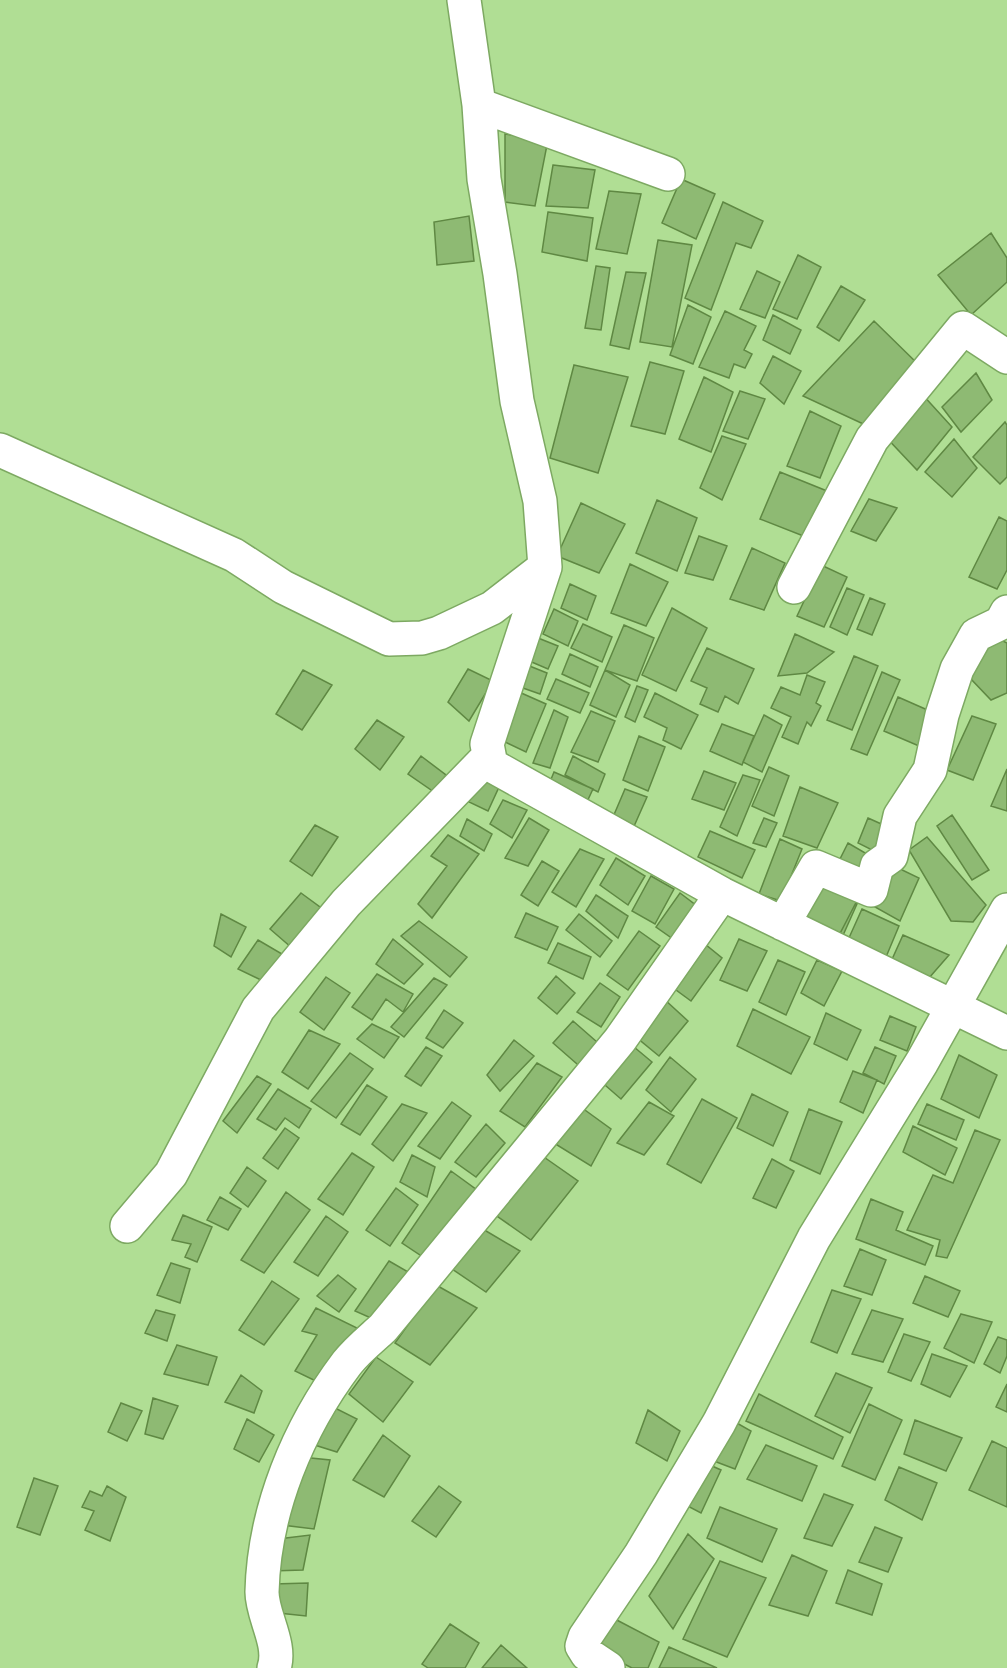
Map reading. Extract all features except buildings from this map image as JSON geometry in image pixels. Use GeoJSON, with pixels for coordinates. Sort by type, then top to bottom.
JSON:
{"type":"FeatureCollection","features":[{"type":"Feature","properties":{"kind":"street"},"geometry":{"type":"LineString","coordinates":[[464,0],[479,105],[484,179],[500,274],[517,401],[540,501],[545,567],[487,744],[491,765],[722,894],[1007,1033]]}},
{"type":"Feature","properties":{"kind":"street"},"geometry":{"type":"LineString","coordinates":[[479,105],[668,174]]}},
{"type":"Feature","properties":{"kind":"street"},"geometry":{"type":"LineString","coordinates":[[794,587],[872,439],[963,328],[1007,357]]}},
{"type":"Feature","properties":{"kind":"street"},"geometry":{"type":"LineString","coordinates":[[0,450],[234,555],[283,587],[389,639],[422,638],[440,633],[492,608],[545,567]]}},
{"type":"Feature","properties":{"kind":"street"},"geometry":{"type":"LineString","coordinates":[[783,924],[816,867],[871,890],[877,866],[891,856],[900,816],[930,770],[942,715],[957,669],[976,635],[1001,623],[1007,612]]}},
{"type":"Feature","properties":{"kind":"street"},"geometry":{"type":"LineString","coordinates":[[127,1226],[171,1174],[258,1009],[346,903],[488,757]]}},
{"type":"Feature","properties":{"kind":"street"},"geometry":{"type":"LineString","coordinates":[[274,1668],[271,1629],[262,1594],[268,1538],[277,1495],[316,1409],[349,1362],[383,1328],[620,1040],[722,894]]}},
{"type":"Feature","properties":{"kind":"street"},"geometry":{"type":"LineString","coordinates":[[608,1668],[587,1654],[582,1646],[585,1636],[641,1554],[719,1422],[814,1238],[922,1062],[1007,910]]}}]}
